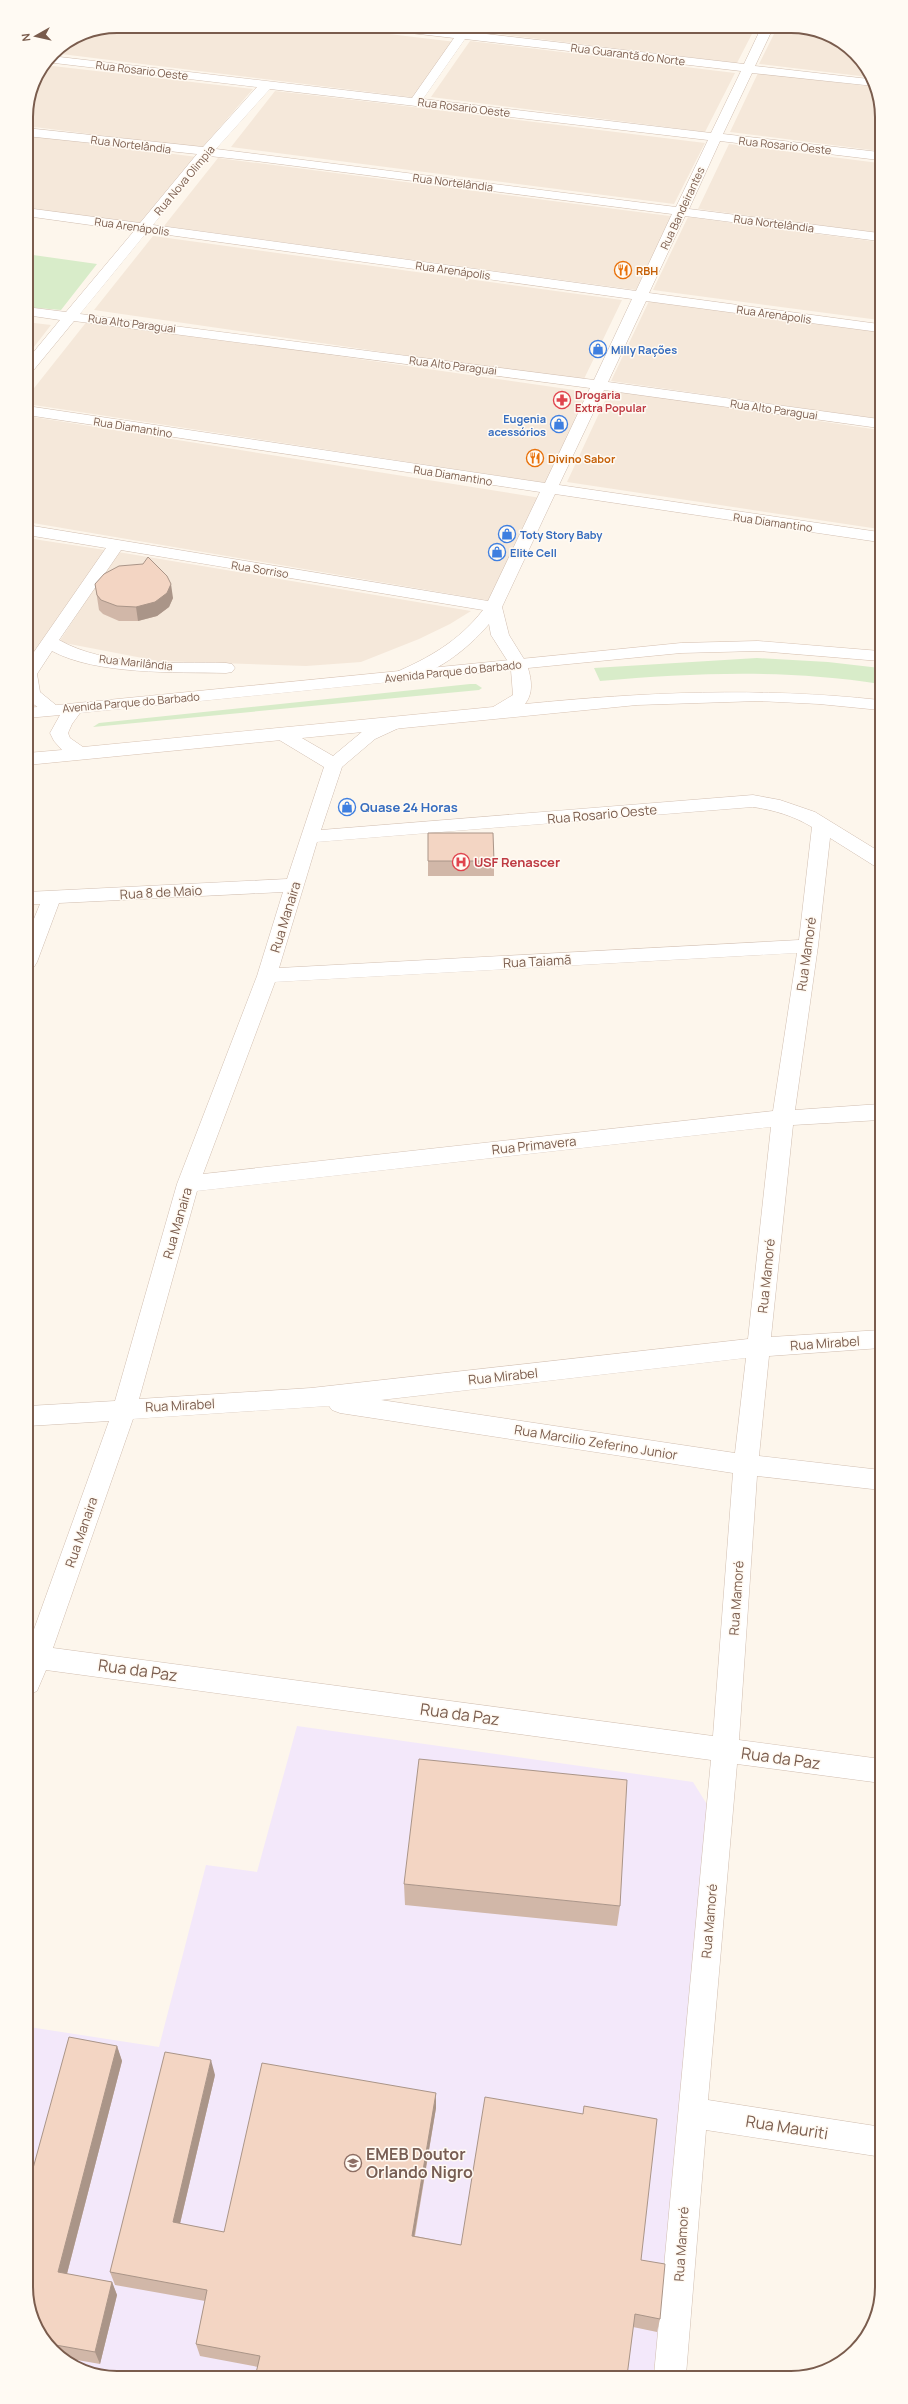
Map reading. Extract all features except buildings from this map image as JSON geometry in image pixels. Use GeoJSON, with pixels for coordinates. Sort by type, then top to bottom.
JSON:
{"type":"FeatureCollection","features":[{"type":"Feature","properties":{"kind":"street"},"geometry":{"type":"LineString","coordinates":[[415,102],[463,33]]}},
{"type":"Feature","properties":{"kind":"street","name":"Rua Guarantã do Norte"},"geometry":{"type":"LineString","coordinates":[[487,33],[867,82]]}},
{"type":"Feature","properties":{"kind":"street","name":"Rua Bandeirantes"},"geometry":{"type":"LineString","coordinates":[[400,677],[436,661],[456,649],[473,634],[494,607],[765,33]]}},
{"type":"Feature","properties":{"kind":"street","name":"Rua Rosario Oeste"},"geometry":{"type":"LineString","coordinates":[[56,60],[875,156]]}},
{"type":"Feature","properties":{"kind":"street","name":"Rua Nova Olimpia"},"geometry":{"type":"LineString","coordinates":[[33,362],[73,316],[206,153],[267,84]]}},
{"type":"Feature","properties":{"kind":"street","name":"Rua Nortelândia"},"geometry":{"type":"LineString","coordinates":[[33,133],[681,211],[875,236]]}},
{"type":"Feature","properties":{"kind":"street","name":"Rua Arenápolis"},"geometry":{"type":"LineString","coordinates":[[33,213],[875,327]]}},
{"type":"Feature","properties":{"kind":"street","name":"Rua Alto Paraguai"},"geometry":{"type":"LineString","coordinates":[[33,312],[599,385],[875,423]]}},
{"type":"Feature","properties":{"kind":"street","name":"Rua Diamantino"},"geometry":{"type":"LineString","coordinates":[[33,411],[550,490],[875,536]]}},
{"type":"Feature","properties":{"kind":"street","name":"Rua Sorriso"},"geometry":{"type":"LineString","coordinates":[[33,531],[116,546],[494,607]]}},
{"type":"Feature","properties":{"kind":"street"},"geometry":{"type":"LineString","coordinates":[[33,665],[116,546]]}},
{"type":"Feature","properties":{"kind":"street"},"geometry":{"type":"LineString","coordinates":[[494,607],[500,635],[518,664],[522,677],[522,696],[517,702],[498,711]]}},
{"type":"Feature","properties":{"kind":"street","name":"Rua Marilândia"},"geometry":{"type":"LineString","coordinates":[[49,642],[58,649],[110,661],[158,666],[226,668]]}},
{"type":"Feature","properties":{"kind":"street","name":"Avenida Parque do Barbado"},"geometry":{"type":"LineString","coordinates":[[33,712],[681,648],[758,646],[875,656]]}},
{"type":"Feature","properties":{"kind":"street"},"geometry":{"type":"LineString","coordinates":[[33,695],[53,710]]}},
{"type":"Feature","properties":{"kind":"street"},"geometry":{"type":"LineString","coordinates":[[33,758],[395,723],[498,711],[652,699],[741,696],[802,696],[875,704]]}},
{"type":"Feature","properties":{"kind":"street"},"geometry":{"type":"LineString","coordinates":[[75,708],[60,726],[60,737],[63,743],[79,753]]}},
{"type":"Feature","properties":{"kind":"street"},"geometry":{"type":"LineString","coordinates":[[282,734],[334,764],[369,735],[395,723]]}},
{"type":"Feature","properties":{"kind":"street","name":"Rua Manaira"},"geometry":{"type":"LineString","coordinates":[[33,1670],[125,1408],[188,1184],[267,976],[309,837],[334,764]]}},
{"type":"Feature","properties":{"kind":"street","name":"Rua Rosario Oeste"},"geometry":{"type":"LineString","coordinates":[[309,837],[598,815],[736,801],[773,804],[808,816],[822,823],[875,858]]}},
{"type":"Feature","properties":{"kind":"street","name":"Rua Mamoré"},"geometry":{"type":"LineString","coordinates":[[670,2371],[725,1750],[746,1465],[783,1118],[808,946],[822,823]]}},
{"type":"Feature","properties":{"kind":"street","name":"Rua 8 de Maio"},"geometry":{"type":"LineString","coordinates":[[33,898],[295,886]]}},
{"type":"Feature","properties":{"kind":"street"},"geometry":{"type":"LineString","coordinates":[[33,946],[52,897]]}},
{"type":"Feature","properties":{"kind":"street","name":"Rua Taiamã"},"geometry":{"type":"LineString","coordinates":[[267,976],[808,946]]}},
{"type":"Feature","properties":{"kind":"street","name":"Rua Primavera"},"geometry":{"type":"LineString","coordinates":[[188,1184],[783,1118],[875,1112]]}},
{"type":"Feature","properties":{"kind":"street","name":"Rua Mirabel"},"geometry":{"type":"LineString","coordinates":[[33,1416],[125,1408],[311,1398],[758,1347],[875,1339]]}},
{"type":"Feature","properties":{"kind":"street","name":"Rua Marcilio Zeferino Junior"},"geometry":{"type":"LineString","coordinates":[[311,1398],[746,1465],[875,1479]]}},
{"type":"Feature","properties":{"kind":"street","name":"Rua da Paz"},"geometry":{"type":"LineString","coordinates":[[38,1656],[875,1770]]}},
{"type":"Feature","properties":{"kind":"street","name":"Rua Mauriti"},"geometry":{"type":"LineString","coordinates":[[692,2113],[875,2141]]}},
{"type":"Feature","properties":{"kind":"shaded area"},"geometry":{"type":"Polygon","coordinates":[[[117,33],[381,33],[456,42],[418,98],[62,54],[70,47],[85,39],[117,33]]]}},
{"type":"Feature","properties":{"kind":"shaded area"},"geometry":{"type":"Polygon","coordinates":[[[490,33],[752,33],[737,63],[490,33]]]}},
{"type":"Feature","properties":{"kind":"shaded area"},"geometry":{"type":"Polygon","coordinates":[[[774,33],[796,33],[818,37],[838,47],[854,62],[864,77],[759,64],[774,33]]]}},
{"type":"Feature","properties":{"kind":"shaded area"},"geometry":{"type":"Polygon","coordinates":[[[470,41],[735,73],[705,132],[431,97],[470,41]]]}},
{"type":"Feature","properties":{"kind":"shaded area"},"geometry":{"type":"Polygon","coordinates":[[[50,66],[253,89],[202,148],[33,127],[33,112],[39,85],[50,66]]]}},
{"type":"Feature","properties":{"kind":"shaded area"},"geometry":{"type":"Polygon","coordinates":[[[758,73],[869,86],[871,90],[875,117],[875,150],[730,132],[758,73]]]}},
{"type":"Feature","properties":{"kind":"shaded area"},"geometry":{"type":"Polygon","coordinates":[[[275,91],[705,143],[674,204],[231,147],[275,91]]]}},
{"type":"Feature","properties":{"kind":"shaded area"},"geometry":{"type":"Polygon","coordinates":[[[33,136],[197,157],[141,225],[33,211],[33,136]]]}},
{"type":"Feature","properties":{"kind":"shaded area"},"geometry":{"type":"Polygon","coordinates":[[[729,144],[875,162],[875,232],[698,209],[729,144]]]}},
{"type":"Feature","properties":{"kind":"shaded area"},"geometry":{"type":"Polygon","coordinates":[[[218,158],[670,216],[671,218],[636,290],[164,226],[218,158]]]}},
{"type":"Feature","properties":{"kind":"shaded area"},"geometry":{"type":"Polygon","coordinates":[[[688,217],[875,241],[875,319],[653,290],[688,217]]]}},
{"type":"Feature","properties":{"kind":"shaded area"},"geometry":{"type":"Polygon","coordinates":[[[153,236],[622,300],[583,381],[94,310],[153,236]]]}},
{"type":"Feature","properties":{"kind":"shaded area"},"geometry":{"type":"Polygon","coordinates":[[[650,299],[875,329],[875,418],[611,381],[650,299]]]}},
{"type":"Feature","properties":{"kind":"shaded area"},"geometry":{"type":"Polygon","coordinates":[[[88,320],[588,392],[546,483],[33,405],[33,389],[88,320]]]}},
{"type":"Feature","properties":{"kind":"shaded area"},"geometry":{"type":"Polygon","coordinates":[[[33,323],[51,325],[33,348],[33,323]]]}},
{"type":"Feature","properties":{"kind":"shaded area"},"geometry":{"type":"Polygon","coordinates":[[[610,390],[875,429],[875,528],[567,482],[610,390]]]}},
{"type":"Feature","properties":{"kind":"shaded area"},"geometry":{"type":"Polygon","coordinates":[[[33,417],[541,498],[492,601],[33,523],[33,417]]]}},
{"type":"Feature","properties":{"kind":"shaded area"},"geometry":{"type":"Polygon","coordinates":[[[33,539],[105,550],[33,658],[33,539]]]}},
{"type":"Feature","properties":{"kind":"shaded area"},"geometry":{"type":"Polygon","coordinates":[[[118,552],[471,611],[450,624],[419,639],[361,662],[306,666],[158,661],[59,642],[118,552]]]}},
{"type":"Feature","properties":{"kind":"shaded area","name":"EMEB Doutor Orlando Nigro"},"geometry":{"type":"Polygon","coordinates":[[[297,1726],[693,1782],[713,1814],[654,2371],[112,2371],[95,2368],[75,2360],[66,2354],[47,2334],[39,2319],[36,2309],[33,2287],[33,2028],[159,2047],[206,1865],[257,1872],[297,1726]]]}},
{"type":"Feature","properties":{"kind":"green space"},"geometry":{"type":"Polygon","coordinates":[[[33,255],[97,264],[61,310],[33,308],[33,255]]]}},
{"type":"Feature","properties":{"kind":"green space"},"geometry":{"type":"Polygon","coordinates":[[[757,658],[828,662],[875,667],[875,683],[845,679],[775,674],[705,674],[600,681],[594,668],[757,658]]]}},
{"type":"Feature","properties":{"kind":"green space"},"geometry":{"type":"Polygon","coordinates":[[[476,684],[482,688],[479,690],[93,727],[99,723],[476,684]]]}},
{"type":"Feature","properties":{"kind":"place","name":"RBH"},"geometry":{"type":"Point","coordinates":[623,270]}},
{"type":"Feature","properties":{"kind":"place","name":"Milly Rações"},"geometry":{"type":"Point","coordinates":[598,349]}},
{"type":"Feature","properties":{"kind":"place","name":"Drogaria Extra Popular"},"geometry":{"type":"Point","coordinates":[562,400]}},
{"type":"Feature","properties":{"kind":"place","name":"Eugenia acessórios"},"geometry":{"type":"Point","coordinates":[559,424]}},
{"type":"Feature","properties":{"kind":"place","name":"Divino Sabor"},"geometry":{"type":"Point","coordinates":[535,458]}},
{"type":"Feature","properties":{"kind":"place","name":"Toty Story Baby"},"geometry":{"type":"Point","coordinates":[507,534]}},
{"type":"Feature","properties":{"kind":"place","name":"Elite Cell"},"geometry":{"type":"Point","coordinates":[497,552]}},
{"type":"Feature","properties":{"kind":"place","name":"Quase 24 Horas"},"geometry":{"type":"Point","coordinates":[347,807]}},
{"type":"Feature","properties":{"kind":"place","name":"USF Renascer"},"geometry":{"type":"Point","coordinates":[461,862]}},
{"type":"Feature","properties":{"kind":"place","name":"EMEB Doutor Orlando Nigro"},"geometry":{"type":"Point","coordinates":[353,2163]}}]}
